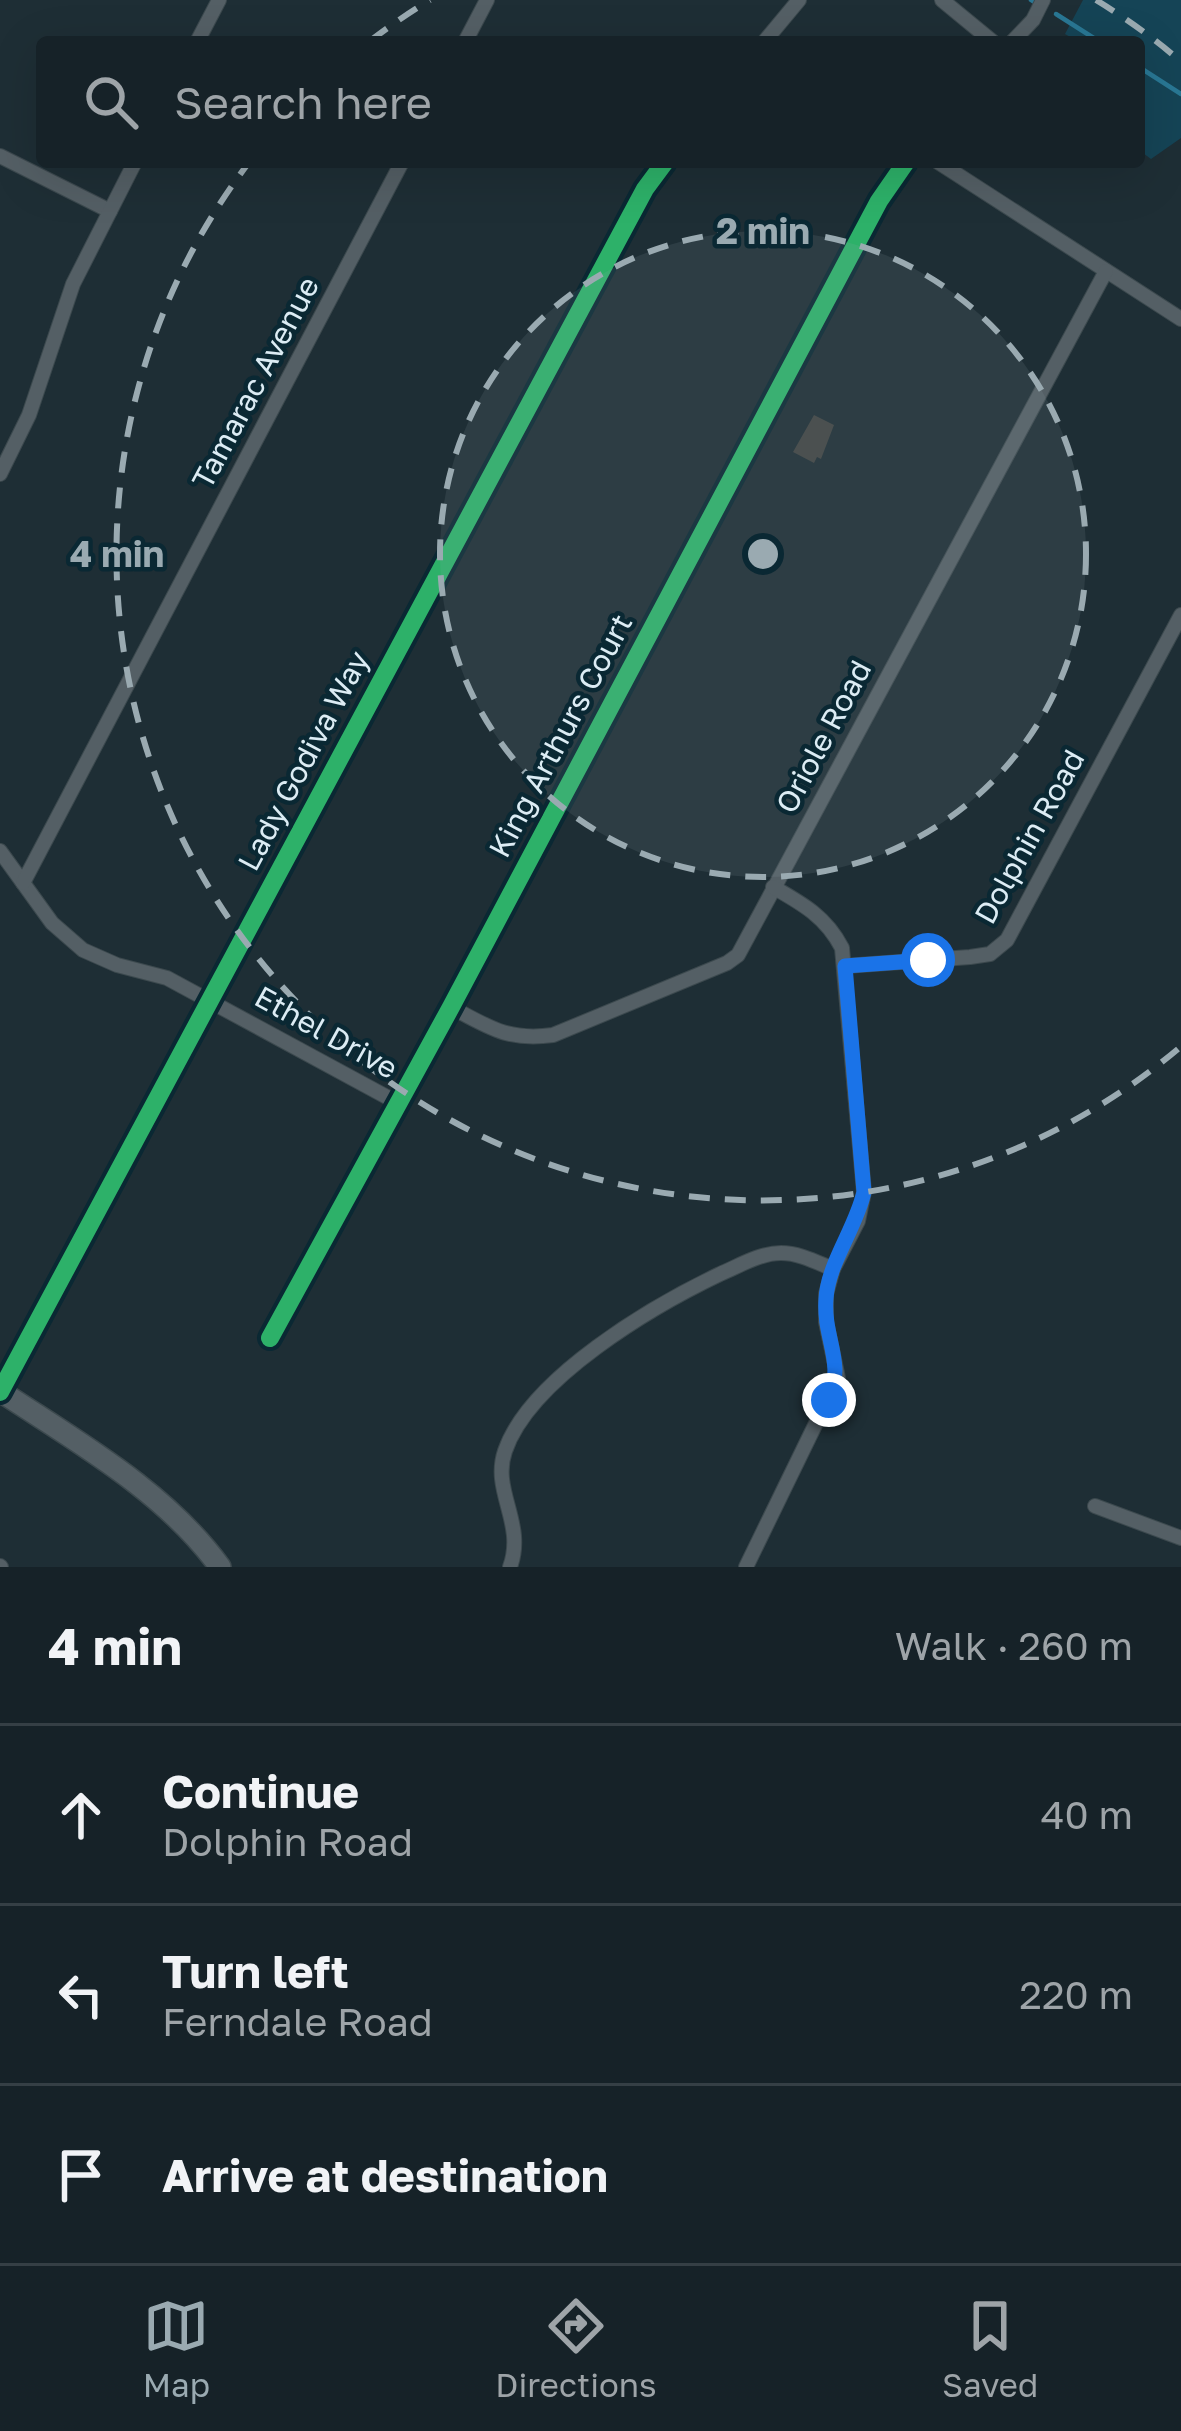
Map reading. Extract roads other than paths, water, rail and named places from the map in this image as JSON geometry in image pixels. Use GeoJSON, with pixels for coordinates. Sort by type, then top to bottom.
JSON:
{"type":"FeatureCollection","features":[{"type":"Feature","properties":{"kind":"street"},"geometry":{"type":"LineString","coordinates":[[200,36],[219,0]]}},
{"type":"Feature","properties":{"kind":"street"},"geometry":{"type":"LineString","coordinates":[[468,36],[487,0]]}},
{"type":"Feature","properties":{"kind":"street"},"geometry":{"type":"LineString","coordinates":[[769,36],[799,0]]}},
{"type":"Feature","properties":{"kind":"street"},"geometry":{"type":"LineString","coordinates":[[942,0],[986,36]]}},
{"type":"Feature","properties":{"kind":"street"},"geometry":{"type":"LineString","coordinates":[[1018,36],[1043,0]]}},
{"type":"Feature","properties":{"kind":"street"},"geometry":{"type":"LineString","coordinates":[[0,156],[110,212]]}},
{"type":"Feature","properties":{"kind":"street"},"geometry":{"type":"LineString","coordinates":[[0,474],[29,415],[73,284],[132,168]]}},
{"type":"Feature","properties":{"kind":"street","name":"Tamarac Avenue"},"geometry":{"type":"LineString","coordinates":[[23,883],[399,168]]}},
{"type":"Feature","properties":{"kind":"street","name":"Lady Godiva Way"},"geometry":{"type":"LineString","coordinates":[[0,1392],[661,168]]}},
{"type":"Feature","properties":{"kind":"street","name":"King Arthurs Court"},"geometry":{"type":"LineString","coordinates":[[270,1338],[879,201],[902,168]]}},
{"type":"Feature","properties":{"kind":"street"},"geometry":{"type":"LineString","coordinates":[[947,168],[1181,319]]}},
{"type":"Feature","properties":{"kind":"street","name":"Oriole Road"},"geometry":{"type":"LineString","coordinates":[[451,1007],[492,1029],[524,1039],[554,1035],[728,963],[746,944],[1106,271]]}},
{"type":"Feature","properties":{"kind":"street","name":"Dolphin Road"},"geometry":{"type":"LineString","coordinates":[[845,966],[990,954],[1006,940],[1181,615]]}},
{"type":"Feature","properties":{"kind":"street","name":"Ethel Drive"},"geometry":{"type":"LineString","coordinates":[[0,851],[52,923],[82,950],[167,978],[398,1103]]}},
{"type":"Feature","properties":{"kind":"street"},"geometry":{"type":"LineString","coordinates":[[746,1567],[838,1378],[826,1322],[826,1294],[833,1269],[858,1221],[864,1192],[842,948],[832,928],[815,911],[773,887]]}},
{"type":"Feature","properties":{"kind":"street"},"geometry":{"type":"LineString","coordinates":[[510,1567],[516,1530],[501,1481],[503,1455],[513,1434],[547,1392],[589,1352],[636,1318],[751,1260],[779,1253],[833,1269]]}},
{"type":"Feature","properties":{"kind":"street"},"geometry":{"type":"LineString","coordinates":[[0,1392],[146,1492],[182,1523],[220,1567]]}},
{"type":"Feature","properties":{"kind":"street"},"geometry":{"type":"LineString","coordinates":[[1095,1506],[1181,1538]]}},
{"type":"Feature","properties":{"kind":"waterway"},"geometry":{"type":"LineString","coordinates":[[1056,14],[1091,36]]}},
{"type":"Feature","properties":{"kind":"waterway"},"geometry":{"type":"LineString","coordinates":[[1145,71],[1181,94]]}}]}
